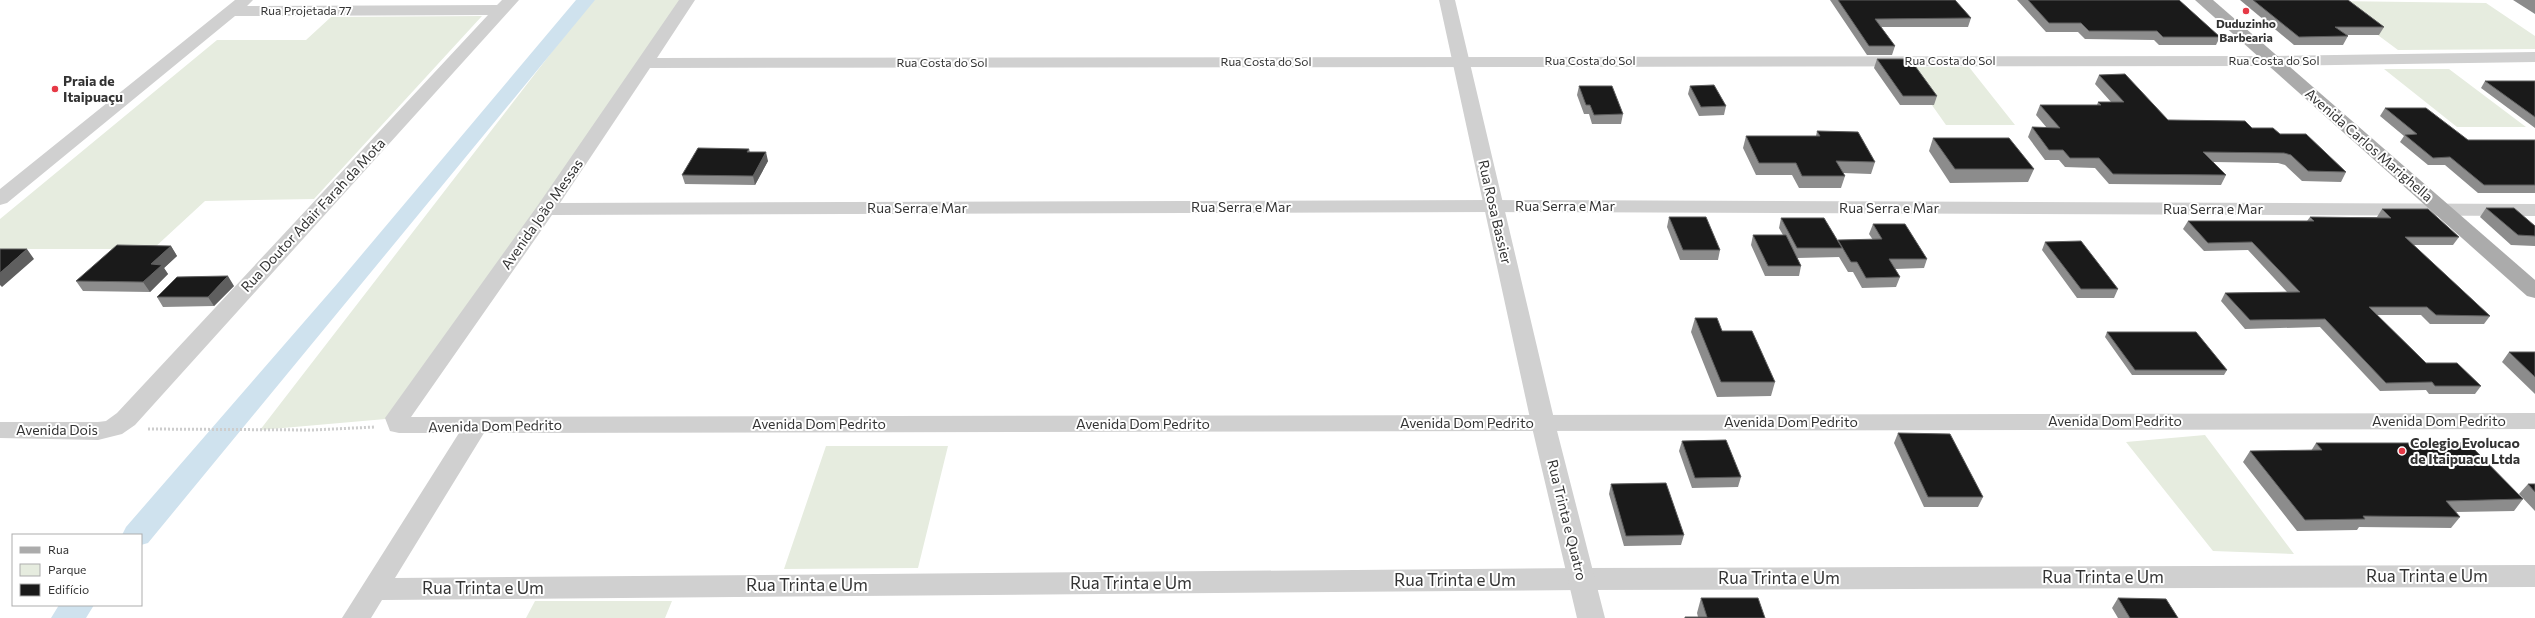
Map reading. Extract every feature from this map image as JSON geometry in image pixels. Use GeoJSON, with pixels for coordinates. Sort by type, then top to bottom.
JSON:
{"type":"FeatureCollection","features":[{"type":"Feature","properties":{"kind":"main road","name":"Avenida Carlos Marighella"},"geometry":{"type":"LineString","coordinates":[[2203,0],[2445,210],[2535,291]]}},
{"type":"Feature","properties":{"kind":"street"},"geometry":{"type":"LineString","coordinates":[[0,199],[245,0]]}},
{"type":"Feature","properties":{"kind":"street","name":"Avenida João Messas"},"geometry":{"type":"LineString","coordinates":[[399,425],[397,418],[546,209],[687,0]]}},
{"type":"Feature","properties":{"kind":"street","name":"Rua Rosa Bassier"},"geometry":{"type":"LineString","coordinates":[[1447,0],[1543,423]]}},
{"type":"Feature","properties":{"kind":"street","name":"Rua Projetada 77"},"geometry":{"type":"LineString","coordinates":[[231,11],[506,5]]}},
{"type":"Feature","properties":{"kind":"street","name":"Rua Doutor Adair Farah da Mota"},"geometry":{"type":"LineString","coordinates":[[113,428],[126,419],[506,5]]}},
{"type":"Feature","properties":{"kind":"street","name":"Rua Costa do Sol"},"geometry":{"type":"LineString","coordinates":[[644,63],[2272,61],[2535,57]]}},
{"type":"Feature","properties":{"kind":"street","name":"Rua Serra e Mar"},"geometry":{"type":"LineString","coordinates":[[546,209],[1493,206],[2535,210]]}},
{"type":"Feature","properties":{"kind":"street","name":"Avenida Dom Pedrito"},"geometry":{"type":"LineString","coordinates":[[399,425],[2535,420]]}},
{"type":"Feature","properties":{"kind":"street","name":"Rua Trinta e Quatro"},"geometry":{"type":"LineString","coordinates":[[1543,423],[1591,618]]}},
{"type":"Feature","properties":{"kind":"street"},"geometry":{"type":"LineString","coordinates":[[356,618],[477,425]]}},
{"type":"Feature","properties":{"kind":"street","name":"Avenida Dois"},"geometry":{"type":"LineString","coordinates":[[0,430],[98,431],[113,428]]}},
{"type":"Feature","properties":{"kind":"street","name":"Rua Trinta e Um"},"geometry":{"type":"LineString","coordinates":[[375,589],[1582,579],[2535,576]]}},
{"type":"Feature","properties":{"kind":"path"},"geometry":{"type":"LineString","coordinates":[[179,430],[313,430],[399,425]]}},
{"type":"Feature","properties":{"kind":"green space"},"geometry":{"type":"Polygon","coordinates":[[[592,0],[683,0],[397,418],[260,430],[592,0]]]}},
{"type":"Feature","properties":{"kind":"green space"},"geometry":{"type":"Polygon","coordinates":[[[2332,1],[2486,3],[2535,36],[2535,49],[2398,50],[2332,1]]]}},
{"type":"Feature","properties":{"kind":"green space"},"geometry":{"type":"Polygon","coordinates":[[[482,16],[314,199],[205,201],[153,249],[0,249],[0,219],[217,40],[306,40],[331,17],[482,16]]]}},
{"type":"Feature","properties":{"kind":"green space"},"geometry":{"type":"Polygon","coordinates":[[[1905,67],[1969,67],[2015,125],[1946,125],[1905,67]]]}},
{"type":"Feature","properties":{"kind":"green space"},"geometry":{"type":"Polygon","coordinates":[[[2384,69],[2449,69],[2526,127],[2457,127],[2384,69]]]}},
{"type":"Feature","properties":{"kind":"green space"},"geometry":{"type":"Polygon","coordinates":[[[2205,435],[2294,554],[2213,551],[2126,442],[2205,435]]]}},
{"type":"Feature","properties":{"kind":"green space"},"geometry":{"type":"Polygon","coordinates":[[[826,446],[948,446],[918,568],[784,569],[826,446]]]}},
{"type":"Feature","properties":{"kind":"green space"},"geometry":{"type":"Polygon","coordinates":[[[535,601],[672,601],[665,618],[526,618],[535,601]]]}},
{"type":"Feature","properties":{"kind":"building"},"geometry":{"type":"Polygon","coordinates":[[[1838,0],[1955,0],[1971,18],[1875,19],[1895,46],[1869,46],[1838,0]]]}},
{"type":"Feature","properties":{"kind":"building"},"geometry":{"type":"Polygon","coordinates":[[[2028,0],[2179,0],[2220,37],[2163,37],[2157,31],[2089,31],[2081,23],[2049,23],[2028,0]]]}},
{"type":"Feature","properties":{"kind":"building"},"geometry":{"type":"Polygon","coordinates":[[[2253,0],[2348,0],[2384,27],[2335,27],[2348,36],[2299,37],[2253,0]]]}},
{"type":"Feature","properties":{"kind":"building"},"geometry":{"type":"Polygon","coordinates":[[[1877,59],[1910,59],[1937,96],[1903,96],[1877,59]]]}},
{"type":"Feature","properties":{"kind":"building"},"geometry":{"type":"Polygon","coordinates":[[[2125,74],[2168,120],[2245,121],[2252,128],[2273,128],[2280,134],[2306,134],[2346,172],[2308,171],[2291,155],[2284,153],[2203,152],[2226,175],[2113,174],[2099,158],[2070,158],[2063,150],[2049,150],[2032,127],[2060,128],[2040,105],[2101,105],[2098,102],[2124,102],[2099,75],[2125,74]]]}},
{"type":"Feature","properties":{"kind":"building"},"geometry":{"type":"Polygon","coordinates":[[[2485,81],[2535,81],[2535,117],[2485,81]]]}},
{"type":"Feature","properties":{"kind":"building"},"geometry":{"type":"Polygon","coordinates":[[[1714,85],[1726,106],[1701,107],[1690,86],[1714,85]]]}},
{"type":"Feature","properties":{"kind":"building"},"geometry":{"type":"Polygon","coordinates":[[[1579,86],[1612,86],[1623,114],[1594,115],[1590,105],[1586,105],[1579,86]]]}},
{"type":"Feature","properties":{"kind":"building"},"geometry":{"type":"Polygon","coordinates":[[[2385,108],[2426,108],[2468,140],[2535,140],[2535,185],[2484,185],[2450,157],[2433,158],[2405,135],[2417,134],[2385,108]]]}},
{"type":"Feature","properties":{"kind":"building"},"geometry":{"type":"Polygon","coordinates":[[[1817,131],[1858,132],[1875,162],[1836,161],[1845,176],[1802,176],[1796,163],[1759,163],[1746,136],[1820,136],[1817,131]]]}},
{"type":"Feature","properties":{"kind":"building"},"geometry":{"type":"Polygon","coordinates":[[[1933,138],[2009,138],[2034,169],[1955,169],[1933,138]]]}},
{"type":"Feature","properties":{"kind":"building"},"geometry":{"type":"Polygon","coordinates":[[[698,148],[749,149],[747,152],[766,152],[753,176],[682,175],[698,148]]]}},
{"type":"Feature","properties":{"kind":"building"},"geometry":{"type":"Polygon","coordinates":[[[2486,208],[2514,208],[2535,226],[2535,236],[2518,235],[2486,208]]]}},
{"type":"Feature","properties":{"kind":"building"},"geometry":{"type":"Polygon","coordinates":[[[2382,209],[2428,209],[2459,237],[2405,237],[2490,316],[2436,315],[2427,307],[2369,307],[2426,363],[2457,363],[2481,386],[2435,386],[2432,382],[2386,383],[2325,319],[2250,320],[2225,293],[2300,292],[2252,242],[2208,243],[2188,221],[2314,221],[2310,217],[2391,218],[2382,209]]]}},
{"type":"Feature","properties":{"kind":"building"},"geometry":{"type":"Polygon","coordinates":[[[1669,217],[1706,217],[1720,250],[1683,250],[1669,217]]]}},
{"type":"Feature","properties":{"kind":"building"},"geometry":{"type":"Polygon","coordinates":[[[1781,218],[1824,218],[1842,248],[1797,248],[1781,218]]]}},
{"type":"Feature","properties":{"kind":"building"},"geometry":{"type":"Polygon","coordinates":[[[1873,224],[1905,224],[1927,259],[1889,259],[1900,277],[1866,278],[1857,262],[1851,262],[1838,240],[1882,239],[1873,224]]]}},
{"type":"Feature","properties":{"kind":"building"},"geometry":{"type":"Polygon","coordinates":[[[1753,235],[1786,235],[1801,266],[1768,266],[1753,235]]]}},
{"type":"Feature","properties":{"kind":"building"},"geometry":{"type":"Polygon","coordinates":[[[2081,241],[2118,289],[2081,289],[2045,242],[2081,241]]]}},
{"type":"Feature","properties":{"kind":"building"},"geometry":{"type":"Polygon","coordinates":[[[117,245],[171,246],[151,264],[162,265],[143,282],[76,281],[117,245]]]}},
{"type":"Feature","properties":{"kind":"building"},"geometry":{"type":"Polygon","coordinates":[[[0,249],[27,249],[0,273],[0,249]]]}},
{"type":"Feature","properties":{"kind":"building"},"geometry":{"type":"Polygon","coordinates":[[[228,276],[208,297],[157,297],[177,277],[228,276]]]}},
{"type":"Feature","properties":{"kind":"building"},"geometry":{"type":"Polygon","coordinates":[[[1695,318],[1717,318],[1722,331],[1752,331],[1775,382],[1721,382],[1695,318]]]}},
{"type":"Feature","properties":{"kind":"building"},"geometry":{"type":"Polygon","coordinates":[[[2107,332],[2196,332],[2227,370],[2135,370],[2107,332]]]}},
{"type":"Feature","properties":{"kind":"building"},"geometry":{"type":"Polygon","coordinates":[[[2509,352],[2535,352],[2535,377],[2509,352]]]}},
{"type":"Feature","properties":{"kind":"building"},"geometry":{"type":"Polygon","coordinates":[[[1898,433],[1950,434],[1983,497],[1928,497],[1898,433]]]}},
{"type":"Feature","properties":{"kind":"building"},"geometry":{"type":"Polygon","coordinates":[[[1726,440],[1741,477],[1695,478],[1682,441],[1726,440]]]}},
{"type":"Feature","properties":{"kind":"building"},"geometry":{"type":"Polygon","coordinates":[[[2316,443],[2468,443],[2523,499],[2446,501],[2460,517],[2363,516],[2365,519],[2305,520],[2250,451],[2322,450],[2316,443]]]}},
{"type":"Feature","properties":{"kind":"building"},"geometry":{"type":"Polygon","coordinates":[[[1666,483],[1684,535],[1626,536],[1611,484],[1666,483]]]}},
{"type":"Feature","properties":{"kind":"building"},"geometry":{"type":"Polygon","coordinates":[[[2528,484],[2535,484],[2535,492],[2528,484]]]}},
{"type":"Feature","properties":{"kind":"building"},"geometry":{"type":"Polygon","coordinates":[[[1701,598],[1758,598],[1765,618],[1685,618],[1707,617],[1701,598]]]}},
{"type":"Feature","properties":{"kind":"building"},"geometry":{"type":"Polygon","coordinates":[[[2118,598],[2166,599],[2178,618],[2130,618],[2118,598]]]}},
{"type":"Feature","properties":{"kind":"waterway"},"geometry":{"type":"LineString","coordinates":[[138,534],[346,289],[586,0]]}},
{"type":"Feature","properties":{"kind":"waterway"},"geometry":{"type":"LineString","coordinates":[[67,618],[77,606]]}},
{"type":"Feature","properties":{"kind":"place","name":"Duduzinho Barbearia"},"geometry":{"type":"Point","coordinates":[2246,11]}},
{"type":"Feature","properties":{"kind":"place","name":"Praia de Itaipuaçu"},"geometry":{"type":"Point","coordinates":[55,89]}},
{"type":"Feature","properties":{"kind":"place","name":"Colegio Evolucao de Itaipuacu Ltda"},"geometry":{"type":"Point","coordinates":[2402,451]}}]}
